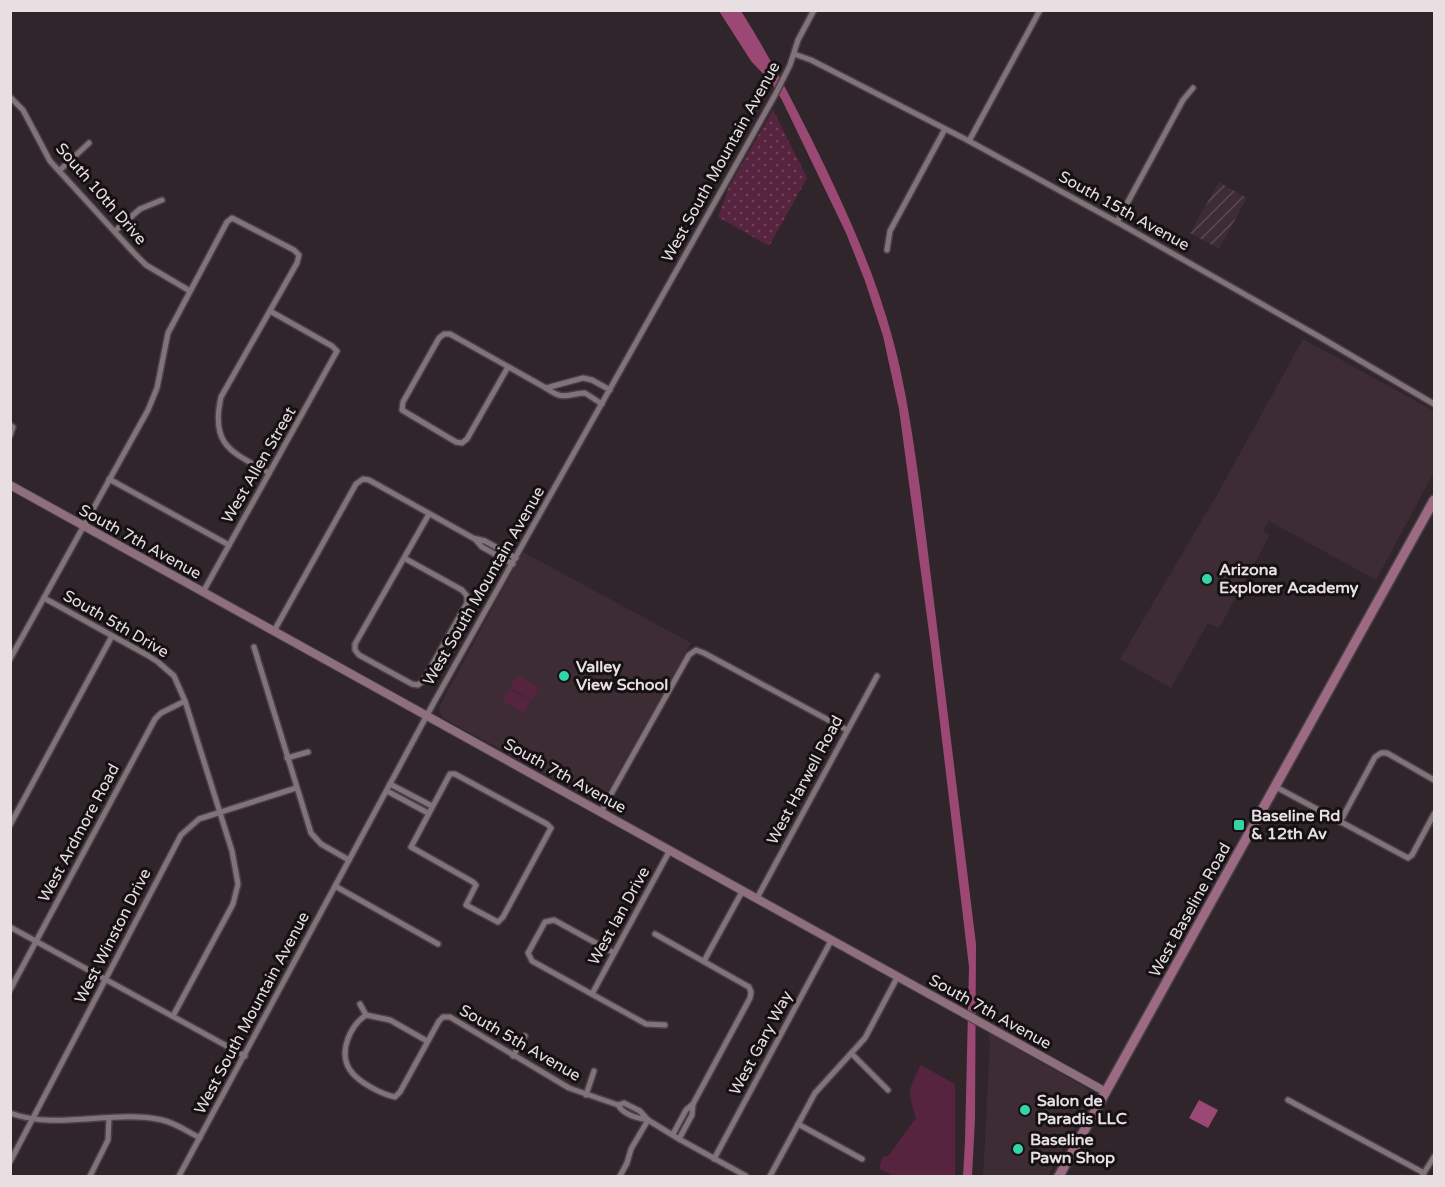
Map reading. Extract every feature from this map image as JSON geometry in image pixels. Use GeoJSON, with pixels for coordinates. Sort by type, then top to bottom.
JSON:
{"type":"FeatureCollection","features":[{"type":"Feature","properties":{"kind":"main road","name":"West Baseline Road"},"geometry":{"type":"LineString","coordinates":[[1059,1176],[1434,500]]}},
{"type":"Feature","properties":{"kind":"street","name":"West South Mountain Avenue"},"geometry":{"type":"LineString","coordinates":[[179,1176],[427,715],[783,81],[796,44],[814,10]]}},
{"type":"Feature","properties":{"kind":"street"},"geometry":{"type":"LineString","coordinates":[[969,141],[1040,10]]}},
{"type":"Feature","properties":{"kind":"street","name":"South 15th Avenue"},"geometry":{"type":"LineString","coordinates":[[794,54],[812,60],[969,141],[1316,334],[1434,404]]}},
{"type":"Feature","properties":{"kind":"street"},"geometry":{"type":"LineString","coordinates":[[1117,222],[1183,100],[1193,88]]}},
{"type":"Feature","properties":{"kind":"street","name":"South 10th Drive"},"geometry":{"type":"LineString","coordinates":[[10,97],[23,110],[50,161],[59,171],[147,265],[190,291]]}},
{"type":"Feature","properties":{"kind":"street"},"geometry":{"type":"LineString","coordinates":[[887,250],[890,231],[945,129]]}},
{"type":"Feature","properties":{"kind":"street"},"geometry":{"type":"LineString","coordinates":[[59,171],[89,143]]}},
{"type":"Feature","properties":{"kind":"street"},"geometry":{"type":"LineString","coordinates":[[115,231],[141,209],[162,200]]}},
{"type":"Feature","properties":{"kind":"street"},"geometry":{"type":"LineString","coordinates":[[10,659],[154,398],[168,333],[227,222],[232,218],[294,250],[299,255],[297,263],[221,398],[216,423],[228,447],[269,473]]}},
{"type":"Feature","properties":{"kind":"street","name":"West Allen Street"},"geometry":{"type":"LineString","coordinates":[[203,592],[337,351],[270,311]]}},
{"type":"Feature","properties":{"kind":"street"},"geometry":{"type":"LineString","coordinates":[[508,367],[467,439],[462,443],[456,442],[404,412],[402,408],[403,402],[439,338],[444,334],[450,334],[560,396],[581,393],[602,404]]}},
{"type":"Feature","properties":{"kind":"street"},"geometry":{"type":"LineString","coordinates":[[580,379],[581,393]]}},
{"type":"Feature","properties":{"kind":"street"},"geometry":{"type":"LineString","coordinates":[[546,388],[587,379],[610,390]]}},
{"type":"Feature","properties":{"kind":"street"},"geometry":{"type":"LineString","coordinates":[[10,436],[12,426]]}},
{"type":"Feature","properties":{"kind":"street"},"geometry":{"type":"LineString","coordinates":[[109,479],[229,545]]}},
{"type":"Feature","properties":{"kind":"street"},"geometry":{"type":"LineString","coordinates":[[274,631],[356,483],[363,479],[369,480],[473,538],[488,550],[513,564]]}},
{"type":"Feature","properties":{"kind":"street","name":"South 7th Avenue"},"geometry":{"type":"LineString","coordinates":[[10,485],[1106,1092]]}},
{"type":"Feature","properties":{"kind":"street"},"geometry":{"type":"LineString","coordinates":[[404,558],[462,590],[467,596],[467,603],[423,681],[418,685],[412,684],[359,655],[355,650],[355,644],[429,514]]}},
{"type":"Feature","properties":{"kind":"street"},"geometry":{"type":"LineString","coordinates":[[473,538],[491,544],[516,558]]}},
{"type":"Feature","properties":{"kind":"street"},"geometry":{"type":"LineString","coordinates":[[488,550],[491,544]]}},
{"type":"Feature","properties":{"kind":"street","name":"South 5th Drive"},"geometry":{"type":"LineString","coordinates":[[44,598],[147,655],[167,668],[174,676],[232,851],[238,890],[233,904],[173,1016]]}},
{"type":"Feature","properties":{"kind":"street"},"geometry":{"type":"LineString","coordinates":[[10,825],[112,636]]}},
{"type":"Feature","properties":{"kind":"street"},"geometry":{"type":"LineString","coordinates":[[254,647],[312,836],[321,844],[349,860]]}},
{"type":"Feature","properties":{"kind":"street"},"geometry":{"type":"LineString","coordinates":[[601,812],[689,655],[696,650],[847,730]]}},
{"type":"Feature","properties":{"kind":"street","name":"West Harwell Road"},"geometry":{"type":"LineString","coordinates":[[757,898],[877,676]]}},
{"type":"Feature","properties":{"kind":"street","name":"West Ardmore Road"},"geometry":{"type":"LineString","coordinates":[[10,990],[155,719],[161,713],[184,701]]}},
{"type":"Feature","properties":{"kind":"street"},"geometry":{"type":"LineString","coordinates":[[287,758],[308,752]]}},
{"type":"Feature","properties":{"kind":"street"},"geometry":{"type":"LineString","coordinates":[[1340,822],[1375,757],[1381,753],[1387,753],[1434,780]]}},
{"type":"Feature","properties":{"kind":"street"},"geometry":{"type":"LineString","coordinates":[[450,774],[454,774],[551,828],[503,917],[498,922],[466,905],[476,885],[473,882],[411,847],[432,806],[450,774]]}},
{"type":"Feature","properties":{"kind":"street"},"geometry":{"type":"LineString","coordinates":[[390,784],[432,806]]}},
{"type":"Feature","properties":{"kind":"street"},"geometry":{"type":"LineString","coordinates":[[1275,787],[1408,858],[1432,825],[1434,814]]}},
{"type":"Feature","properties":{"kind":"street","name":"West Winston Drive"},"geometry":{"type":"LineString","coordinates":[[10,1162],[181,835],[199,819],[296,788]]}},
{"type":"Feature","properties":{"kind":"street"},"geometry":{"type":"LineString","coordinates":[[387,791],[428,813]]}},
{"type":"Feature","properties":{"kind":"street"},"geometry":{"type":"LineString","coordinates":[[411,805],[415,797]]}},
{"type":"Feature","properties":{"kind":"street","name":"West Ian Drive"},"geometry":{"type":"LineString","coordinates":[[592,994],[670,850]]}},
{"type":"Feature","properties":{"kind":"street"},"geometry":{"type":"LineString","coordinates":[[335,886],[438,944]]}},
{"type":"Feature","properties":{"kind":"street"},"geometry":{"type":"LineString","coordinates":[[704,961],[743,890]]}},
{"type":"Feature","properties":{"kind":"street"},"geometry":{"type":"LineString","coordinates":[[614,953],[555,920],[546,922],[528,952],[532,961],[646,1024],[665,1025]]}},
{"type":"Feature","properties":{"kind":"street"},"geometry":{"type":"LineString","coordinates":[[10,927],[245,1056]]}},
{"type":"Feature","properties":{"kind":"street"},"geometry":{"type":"LineString","coordinates":[[655,934],[749,987],[752,992],[693,1104],[673,1134]]}},
{"type":"Feature","properties":{"kind":"street","name":"West Gary Way"},"geometry":{"type":"LineString","coordinates":[[714,1159],[832,939]]}},
{"type":"Feature","properties":{"kind":"street"},"geometry":{"type":"LineString","coordinates":[[770,1176],[819,1087],[865,1038],[898,976]]}},
{"type":"Feature","properties":{"kind":"street"},"geometry":{"type":"LineString","coordinates":[[360,1004],[366,1016]]}},
{"type":"Feature","properties":{"kind":"street"},"geometry":{"type":"LineString","coordinates":[[366,1016],[390,1020],[427,1041],[395,1097],[362,1081],[351,1072],[348,1066],[346,1047],[348,1037],[357,1021],[366,1016]]}},
{"type":"Feature","properties":{"kind":"street","name":"South 5th Avenue"},"geometry":{"type":"LineString","coordinates":[[427,1041],[443,1017],[450,1017],[569,1088],[618,1105],[636,1118],[648,1120]]}},
{"type":"Feature","properties":{"kind":"street"},"geometry":{"type":"LineString","coordinates":[[513,1056],[525,1036]]}},
{"type":"Feature","properties":{"kind":"street"},"geometry":{"type":"LineString","coordinates":[[852,1054],[888,1090]]}},
{"type":"Feature","properties":{"kind":"street"},"geometry":{"type":"LineString","coordinates":[[586,1095],[594,1071]]}},
{"type":"Feature","properties":{"kind":"street"},"geometry":{"type":"LineString","coordinates":[[1288,1100],[1423,1175],[1434,1156]]}},
{"type":"Feature","properties":{"kind":"street","name":"South 5th Avenue"},"geometry":{"type":"LineString","coordinates":[[618,1105],[624,1103],[640,1111],[648,1120],[746,1176]]}},
{"type":"Feature","properties":{"kind":"street"},"geometry":{"type":"LineString","coordinates":[[679,1139],[692,1115],[693,1104]]}},
{"type":"Feature","properties":{"kind":"street"},"geometry":{"type":"LineString","coordinates":[[627,1113],[631,1107]]}},
{"type":"Feature","properties":{"kind":"street"},"geometry":{"type":"LineString","coordinates":[[10,1113],[33,1120],[109,1118],[163,1120],[200,1138]]}},
{"type":"Feature","properties":{"kind":"street"},"geometry":{"type":"LineString","coordinates":[[90,1176],[108,1140],[109,1118]]}},
{"type":"Feature","properties":{"kind":"street"},"geometry":{"type":"LineString","coordinates":[[681,1119],[688,1122]]}},
{"type":"Feature","properties":{"kind":"street"},"geometry":{"type":"LineString","coordinates":[[620,1176],[631,1149],[648,1120]]}},
{"type":"Feature","properties":{"kind":"street"},"geometry":{"type":"LineString","coordinates":[[798,1124],[862,1159]]}},
{"type":"Feature","properties":{"kind":"shaded area"},"geometry":{"type":"Polygon","coordinates":[[[719,11],[741,11],[778,73],[811,138],[846,212],[877,288],[902,376],[920,488],[976,944],[975,1119],[972,1176],[963,1176],[969,967],[931,647],[899,409],[883,336],[846,233],[782,100],[771,82],[751,61],[719,11]]]}},
{"type":"Feature","properties":{"kind":"shaded area"},"geometry":{"type":"Polygon","coordinates":[[[773,110],[807,178],[769,246],[718,217],[729,187],[773,110]]]}},
{"type":"Feature","properties":{"kind":"shaded area"},"geometry":{"type":"Polygon","coordinates":[[[1219,182],[1247,198],[1219,249],[1190,233],[1219,182]]]}},
{"type":"Feature","properties":{"kind":"shaded area"},"geometry":{"type":"Polygon","coordinates":[[[1303,339],[1434,411],[1434,472],[1376,580],[1269,521],[1263,531],[1270,535],[1219,628],[1208,623],[1171,688],[1120,659],[1218,493],[1303,339]]]}},
{"type":"Feature","properties":{"kind":"shaded area","name":"Valley View School"},"geometry":{"type":"Polygon","coordinates":[[[523,552],[691,643],[599,803],[443,718],[440,713],[439,707],[523,552]]]}},
{"type":"Feature","properties":{"kind":"shaded area"},"geometry":{"type":"Polygon","coordinates":[[[517,675],[539,687],[532,700],[510,688],[517,675]]]}},
{"type":"Feature","properties":{"kind":"shaded area"},"geometry":{"type":"Polygon","coordinates":[[[509,689],[531,701],[524,713],[502,701],[509,689]]]}},
{"type":"Feature","properties":{"kind":"shaded area"},"geometry":{"type":"Polygon","coordinates":[[[988,1032],[1085,1087],[1091,1095],[1091,1099],[1048,1176],[983,1176],[990,1044],[988,1032]]]}},
{"type":"Feature","properties":{"kind":"shaded area"},"geometry":{"type":"Polygon","coordinates":[[[921,1065],[955,1084],[955,1176],[894,1176],[879,1169],[882,1157],[888,1156],[916,1118],[910,1091],[921,1065]]]}},
{"type":"Feature","properties":{"kind":"shaded area"},"geometry":{"type":"Polygon","coordinates":[[[1199,1100],[1218,1110],[1208,1128],[1189,1118],[1199,1100]]]}},
{"type":"Feature","properties":{"kind":"place","name":"Arizona Explorer Academy"},"geometry":{"type":"Point","coordinates":[1207,579]}},
{"type":"Feature","properties":{"kind":"place","name":"Valley View School"},"geometry":{"type":"Point","coordinates":[564,676]}},
{"type":"Feature","properties":{"kind":"place","name":"Baseline Rd & 12th Av"},"geometry":{"type":"Point","coordinates":[1239,825]}},
{"type":"Feature","properties":{"kind":"place","name":"Salon de Paradis LLC"},"geometry":{"type":"Point","coordinates":[1025,1110]}},
{"type":"Feature","properties":{"kind":"place","name":"Baseline Pawn Shop"},"geometry":{"type":"Point","coordinates":[1018,1149]}}]}
